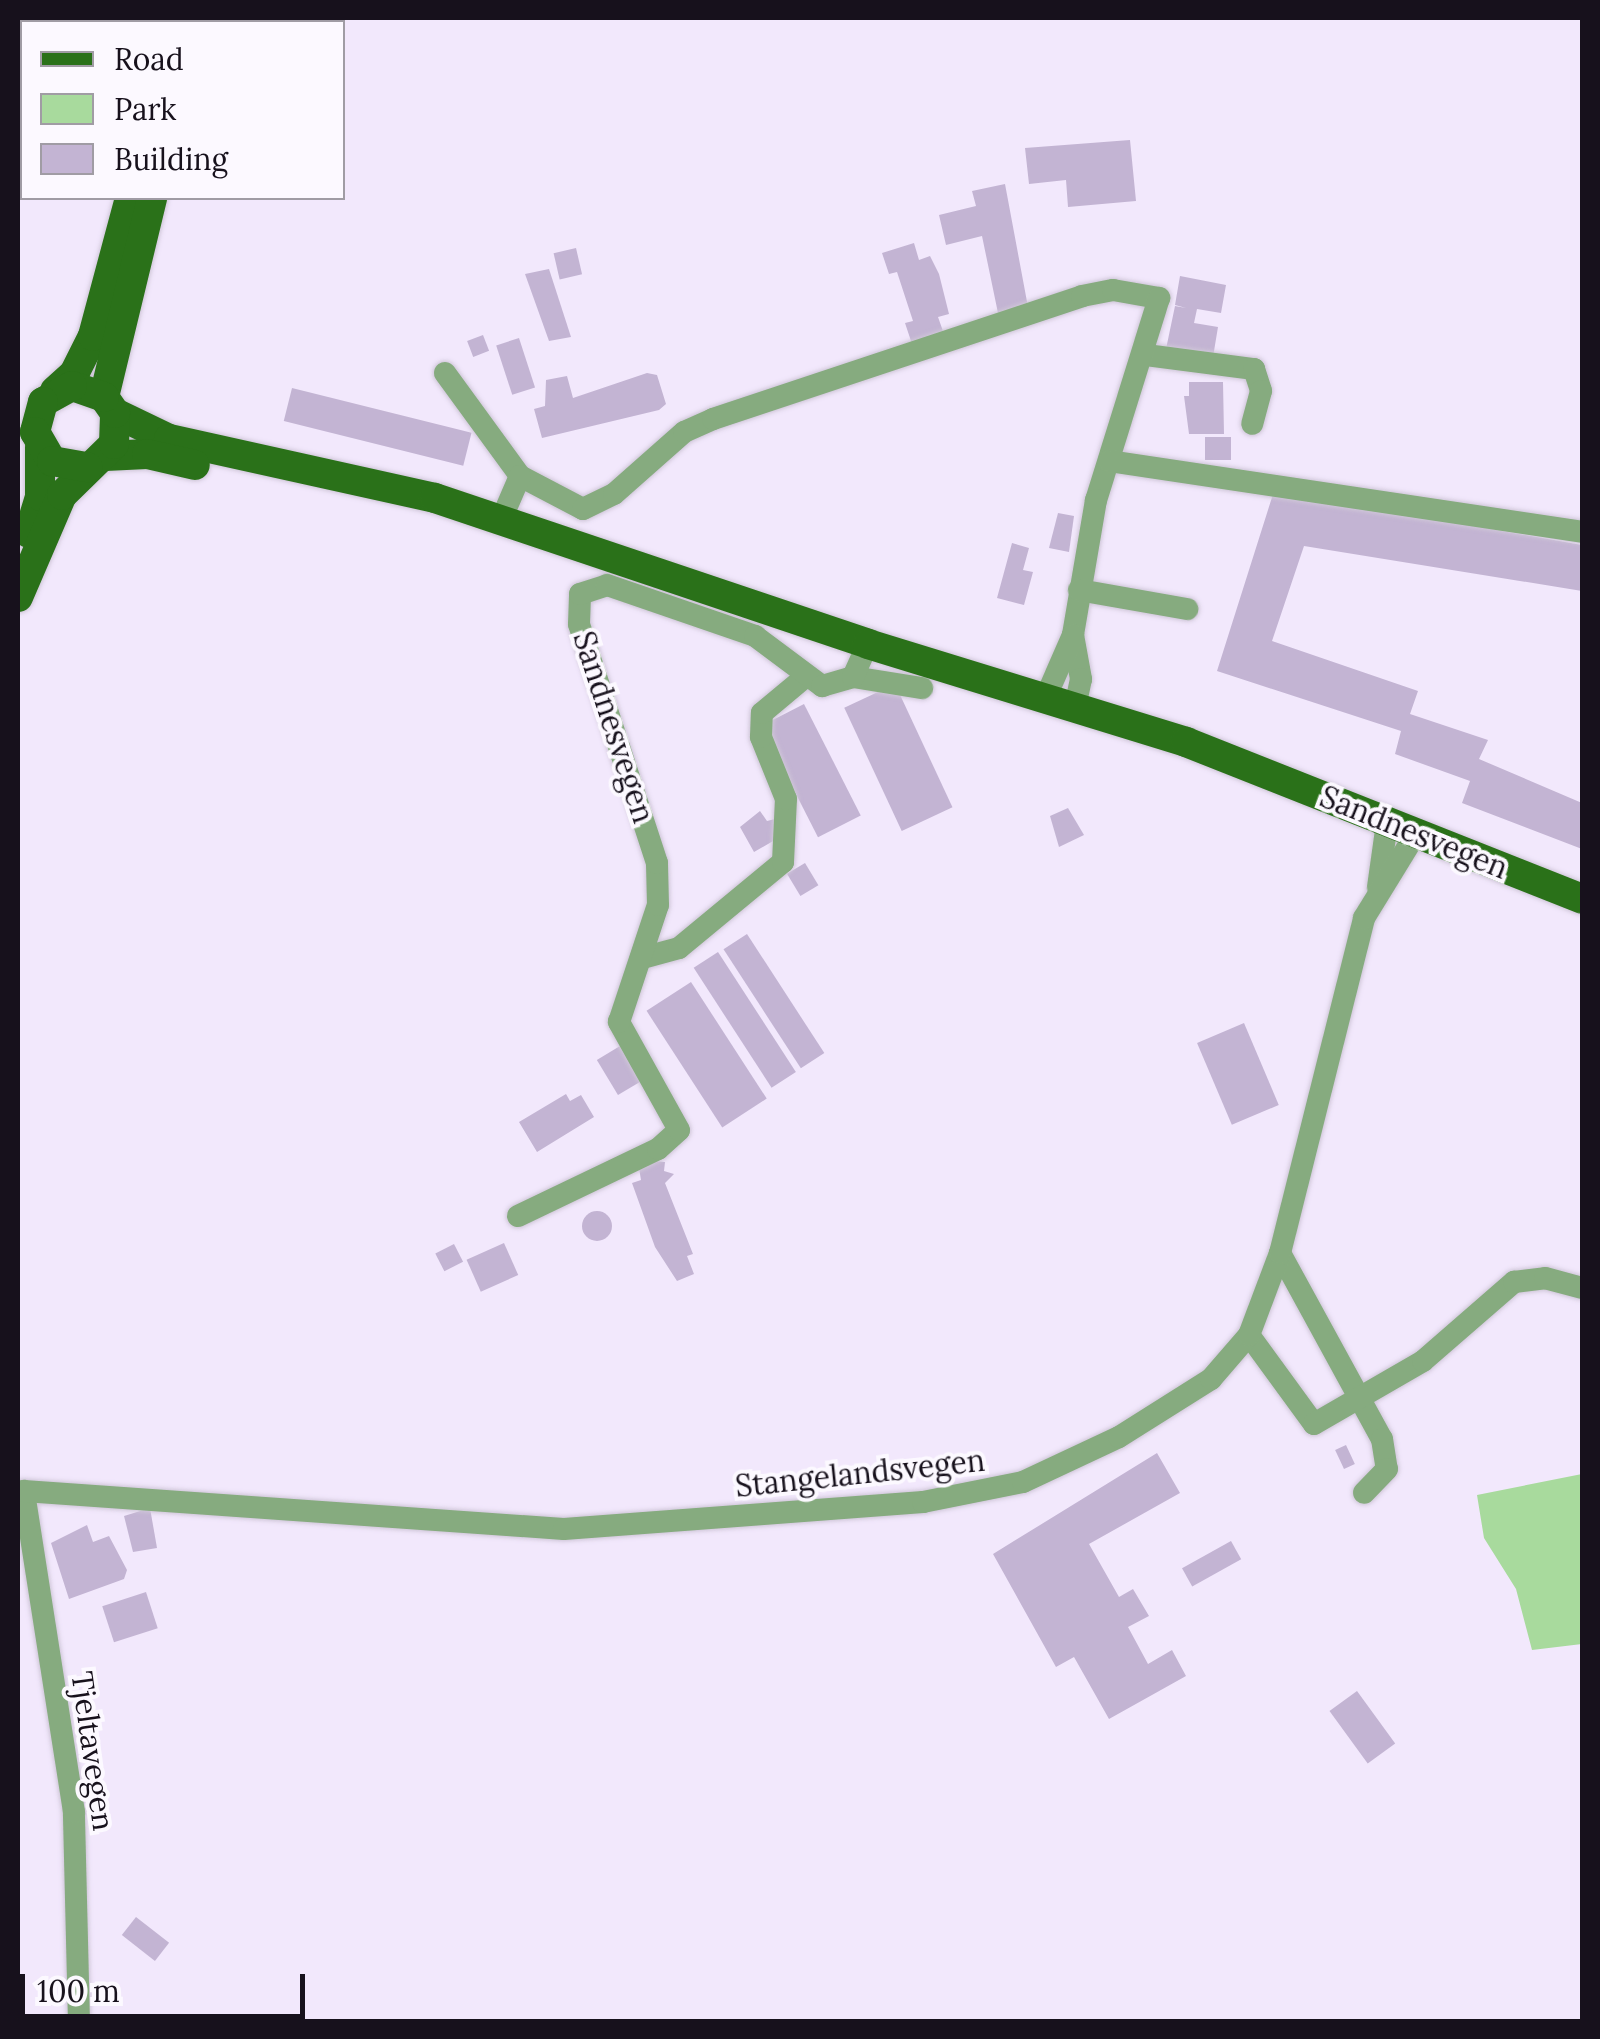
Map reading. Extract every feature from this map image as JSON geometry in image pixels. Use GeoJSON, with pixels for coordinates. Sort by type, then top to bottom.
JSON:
{"type":"FeatureCollection","features":[{"type":"Feature","properties":{"kind":"main road"},"geometry":{"type":"LineString","coordinates":[[18,567],[40,496],[36,416],[74,374],[93,336],[129,200]]}},
{"type":"Feature","properties":{"kind":"main road"},"geometry":{"type":"LineString","coordinates":[[18,597],[62,496],[114,444],[110,405],[152,200]]}},
{"type":"Feature","properties":{"kind":"main road"},"geometry":{"type":"LineString","coordinates":[[55,391],[72,386],[110,405]]}},
{"type":"Feature","properties":{"kind":"main road","name":"Sandnesvegen"},"geometry":{"type":"LineString","coordinates":[[110,405],[169,440],[373,483],[500,520],[868,644],[1186,742],[1582,899]]}},
{"type":"Feature","properties":{"kind":"main road"},"geometry":{"type":"LineString","coordinates":[[40,447],[68,468],[96,462]]}},
{"type":"Feature","properties":{"kind":"main road","name":"Sandnesvegen"},"geometry":{"type":"LineString","coordinates":[[96,462],[147,454],[270,481],[373,483]]}},
{"type":"Feature","properties":{"kind":"street"},"geometry":{"type":"LineString","coordinates":[[445,372],[520,476],[566,506],[598,505],[684,432],[713,419],[1082,296],[1113,290],[1159,298],[1146,356],[1109,460],[1060,703]]}},
{"type":"Feature","properties":{"kind":"street"},"geometry":{"type":"LineString","coordinates":[[1146,356],[1254,369],[1261,391],[1252,424]]}},
{"type":"Feature","properties":{"kind":"street"},"geometry":{"type":"LineString","coordinates":[[1109,460],[1582,532]]}},
{"type":"Feature","properties":{"kind":"street"},"geometry":{"type":"LineString","coordinates":[[500,520],[520,476]]}},
{"type":"Feature","properties":{"kind":"street","name":"Sandnesvegen"},"geometry":{"type":"LineString","coordinates":[[642,958],[658,905],[657,863],[579,624],[580,594],[607,585],[755,636],[784,652],[805,677]]}},
{"type":"Feature","properties":{"kind":"street"},"geometry":{"type":"LineString","coordinates":[[1080,590],[1188,610]]}},
{"type":"Feature","properties":{"kind":"street"},"geometry":{"type":"LineString","coordinates":[[853,676],[868,644]]}},
{"type":"Feature","properties":{"kind":"street"},"geometry":{"type":"LineString","coordinates":[[518,1216],[658,1149],[679,1130],[619,1022],[642,958],[680,948],[783,862],[786,800],[761,737],[762,713],[805,677],[829,686],[853,676],[922,688]]}},
{"type":"Feature","properties":{"kind":"street","name":"Stangelandsvegen"},"geometry":{"type":"LineString","coordinates":[[24,1490],[564,1529],[976,1496],[1023,1482],[1119,1437],[1211,1379],[1250,1334],[1280,1254],[1364,918],[1401,829]]}},
{"type":"Feature","properties":{"kind":"street"},"geometry":{"type":"LineString","coordinates":[[1280,1254],[1365,1400],[1387,1470],[1364,1494]]}},
{"type":"Feature","properties":{"kind":"street"},"geometry":{"type":"LineString","coordinates":[[1250,1334],[1314,1424],[1365,1400],[1423,1361],[1514,1282],[1545,1278],[1582,1288]]}},
{"type":"Feature","properties":{"kind":"street","name":"Tjeltavegen"},"geometry":{"type":"LineString","coordinates":[[24,1490],[74,1812],[79,2022]]}},
{"type":"Feature","properties":{"kind":"green space"},"geometry":{"type":"Polygon","coordinates":[[[1582,1474],[1582,1644],[1532,1650],[1516,1589],[1484,1538],[1477,1495],[1582,1474]]]}},
{"type":"Feature","properties":{"kind":"building"},"geometry":{"type":"Polygon","coordinates":[[[1130,140],[1136,201],[1068,207],[1066,180],[1029,184],[1025,148],[1130,140]]]}},
{"type":"Feature","properties":{"kind":"building"},"geometry":{"type":"Polygon","coordinates":[[[1005,184],[1028,307],[998,313],[982,236],[946,245],[939,215],[976,206],[972,191],[1005,184]]]}},
{"type":"Feature","properties":{"kind":"building"},"geometry":{"type":"Polygon","coordinates":[[[914,243],[919,260],[930,256],[939,274],[949,314],[938,317],[944,334],[912,344],[905,323],[913,321],[897,272],[889,274],[882,253],[914,243]]]}},
{"type":"Feature","properties":{"kind":"building"},"geometry":{"type":"Polygon","coordinates":[[[576,248],[582,274],[560,279],[554,253],[576,248]]]}},
{"type":"Feature","properties":{"kind":"building"},"geometry":{"type":"Polygon","coordinates":[[[549,269],[571,337],[549,341],[525,274],[549,269]]]}},
{"type":"Feature","properties":{"kind":"building"},"geometry":{"type":"Polygon","coordinates":[[[1180,276],[1226,285],[1221,313],[1197,309],[1194,323],[1218,327],[1213,357],[1166,349],[1175,306],[1186,308],[1175,305],[1180,276]]]}},
{"type":"Feature","properties":{"kind":"building"},"geometry":{"type":"Polygon","coordinates":[[[483,335],[489,351],[473,357],[467,341],[483,335]]]}},
{"type":"Feature","properties":{"kind":"building"},"geometry":{"type":"Polygon","coordinates":[[[519,338],[535,387],[512,395],[496,345],[519,338]]]}},
{"type":"Feature","properties":{"kind":"building"},"geometry":{"type":"Polygon","coordinates":[[[647,373],[657,375],[666,404],[659,410],[542,438],[534,409],[545,406],[546,380],[567,376],[573,398],[647,373]]]}},
{"type":"Feature","properties":{"kind":"building"},"geometry":{"type":"Polygon","coordinates":[[[1189,382],[1223,382],[1224,434],[1189,434],[1184,396],[1189,396],[1189,382]]]}},
{"type":"Feature","properties":{"kind":"building"},"geometry":{"type":"Polygon","coordinates":[[[292,388],[472,433],[463,466],[284,421],[292,388]]]}},
{"type":"Feature","properties":{"kind":"building"},"geometry":{"type":"Polygon","coordinates":[[[1205,437],[1231,437],[1231,460],[1205,460],[1205,437]]]}},
{"type":"Feature","properties":{"kind":"building"},"geometry":{"type":"Polygon","coordinates":[[[1274,491],[1582,545],[1582,591],[1304,546],[1272,641],[1418,691],[1410,714],[1488,740],[1479,759],[1582,803],[1582,849],[1462,803],[1470,781],[1395,754],[1401,731],[1217,671],[1274,491]]]}},
{"type":"Feature","properties":{"kind":"building"},"geometry":{"type":"Polygon","coordinates":[[[1058,513],[1074,516],[1069,552],[1049,548],[1058,513]]]}},
{"type":"Feature","properties":{"kind":"building"},"geometry":{"type":"Polygon","coordinates":[[[1012,543],[1029,548],[1023,570],[1033,572],[1024,605],[997,598],[1012,543]]]}},
{"type":"Feature","properties":{"kind":"building"},"geometry":{"type":"Polygon","coordinates":[[[895,684],[952,807],[902,831],[844,708],[895,684]]]}},
{"type":"Feature","properties":{"kind":"building"},"geometry":{"type":"Polygon","coordinates":[[[804,704],[861,815],[818,837],[761,726],[804,704]]]}},
{"type":"Feature","properties":{"kind":"building"},"geometry":{"type":"Polygon","coordinates":[[[1068,808],[1084,835],[1059,847],[1050,816],[1068,808]]]}},
{"type":"Feature","properties":{"kind":"building"},"geometry":{"type":"Polygon","coordinates":[[[760,811],[767,821],[775,819],[780,837],[754,852],[740,827],[760,811]]]}},
{"type":"Feature","properties":{"kind":"building"},"geometry":{"type":"Polygon","coordinates":[[[805,863],[818,885],[800,896],[787,874],[805,863]]]}},
{"type":"Feature","properties":{"kind":"building"},"geometry":{"type":"Polygon","coordinates":[[[747,934],[824,1053],[801,1068],[724,949],[747,934]]]}},
{"type":"Feature","properties":{"kind":"building"},"geometry":{"type":"Polygon","coordinates":[[[718,952],[796,1072],[772,1088],[694,968],[718,952]]]}},
{"type":"Feature","properties":{"kind":"building"},"geometry":{"type":"Polygon","coordinates":[[[691,982],[767,1099],[722,1127],[647,1011],[691,982]]]}},
{"type":"Feature","properties":{"kind":"building"},"geometry":{"type":"Polygon","coordinates":[[[1244,1023],[1279,1105],[1232,1125],[1197,1043],[1244,1023]]]}},
{"type":"Feature","properties":{"kind":"building"},"geometry":{"type":"Polygon","coordinates":[[[620,1046],[641,1081],[618,1095],[597,1060],[620,1046]]]}},
{"type":"Feature","properties":{"kind":"building"},"geometry":{"type":"Polygon","coordinates":[[[566,1094],[570,1101],[581,1095],[594,1117],[537,1152],[519,1122],[566,1094]]]}},
{"type":"Feature","properties":{"kind":"building"},"geometry":{"type":"Polygon","coordinates":[[[654,1161],[665,1162],[664,1171],[674,1174],[665,1183],[693,1254],[687,1256],[694,1274],[677,1281],[655,1247],[632,1183],[641,1180],[639,1168],[654,1161]]]}},
{"type":"Feature","properties":{"kind":"building"},"geometry":{"type":"Polygon","coordinates":[[[597,1211],[608,1215],[612,1226],[608,1237],[597,1241],[586,1237],[582,1226],[586,1215],[597,1211]]]}},
{"type":"Feature","properties":{"kind":"building"},"geometry":{"type":"Polygon","coordinates":[[[504,1243],[518,1275],[481,1292],[467,1260],[504,1243]]]}},
{"type":"Feature","properties":{"kind":"building"},"geometry":{"type":"Polygon","coordinates":[[[454,1244],[463,1262],[444,1271],[435,1254],[454,1244]]]}},
{"type":"Feature","properties":{"kind":"building"},"geometry":{"type":"Polygon","coordinates":[[[1346,1445],[1355,1464],[1344,1469],[1335,1450],[1346,1445]]]}},
{"type":"Feature","properties":{"kind":"building"},"geometry":{"type":"Polygon","coordinates":[[[1157,1453],[1180,1493],[1089,1544],[1119,1597],[1133,1589],[1149,1616],[1128,1627],[1148,1664],[1172,1650],[1186,1676],[1109,1719],[1074,1657],[1056,1667],[993,1554],[1157,1453]]]}},
{"type":"Feature","properties":{"kind":"building"},"geometry":{"type":"Polygon","coordinates":[[[150,1508],[157,1548],[133,1552],[124,1516],[150,1508]]]}},
{"type":"Feature","properties":{"kind":"building"},"geometry":{"type":"Polygon","coordinates":[[[87,1525],[93,1542],[109,1536],[127,1570],[124,1579],[69,1599],[51,1543],[87,1525]]]}},
{"type":"Feature","properties":{"kind":"building"},"geometry":{"type":"Polygon","coordinates":[[[1231,1541],[1241,1559],[1192,1587],[1182,1568],[1231,1541]]]}},
{"type":"Feature","properties":{"kind":"building"},"geometry":{"type":"Polygon","coordinates":[[[146,1592],[158,1628],[114,1642],[102,1606],[146,1592]]]}},
{"type":"Feature","properties":{"kind":"building"},"geometry":{"type":"Polygon","coordinates":[[[1357,1691],[1395,1744],[1368,1764],[1329,1711],[1357,1691]]]}},
{"type":"Feature","properties":{"kind":"building"},"geometry":{"type":"Polygon","coordinates":[[[136,1917],[169,1943],[155,1961],[122,1935],[136,1917]]]}}]}
